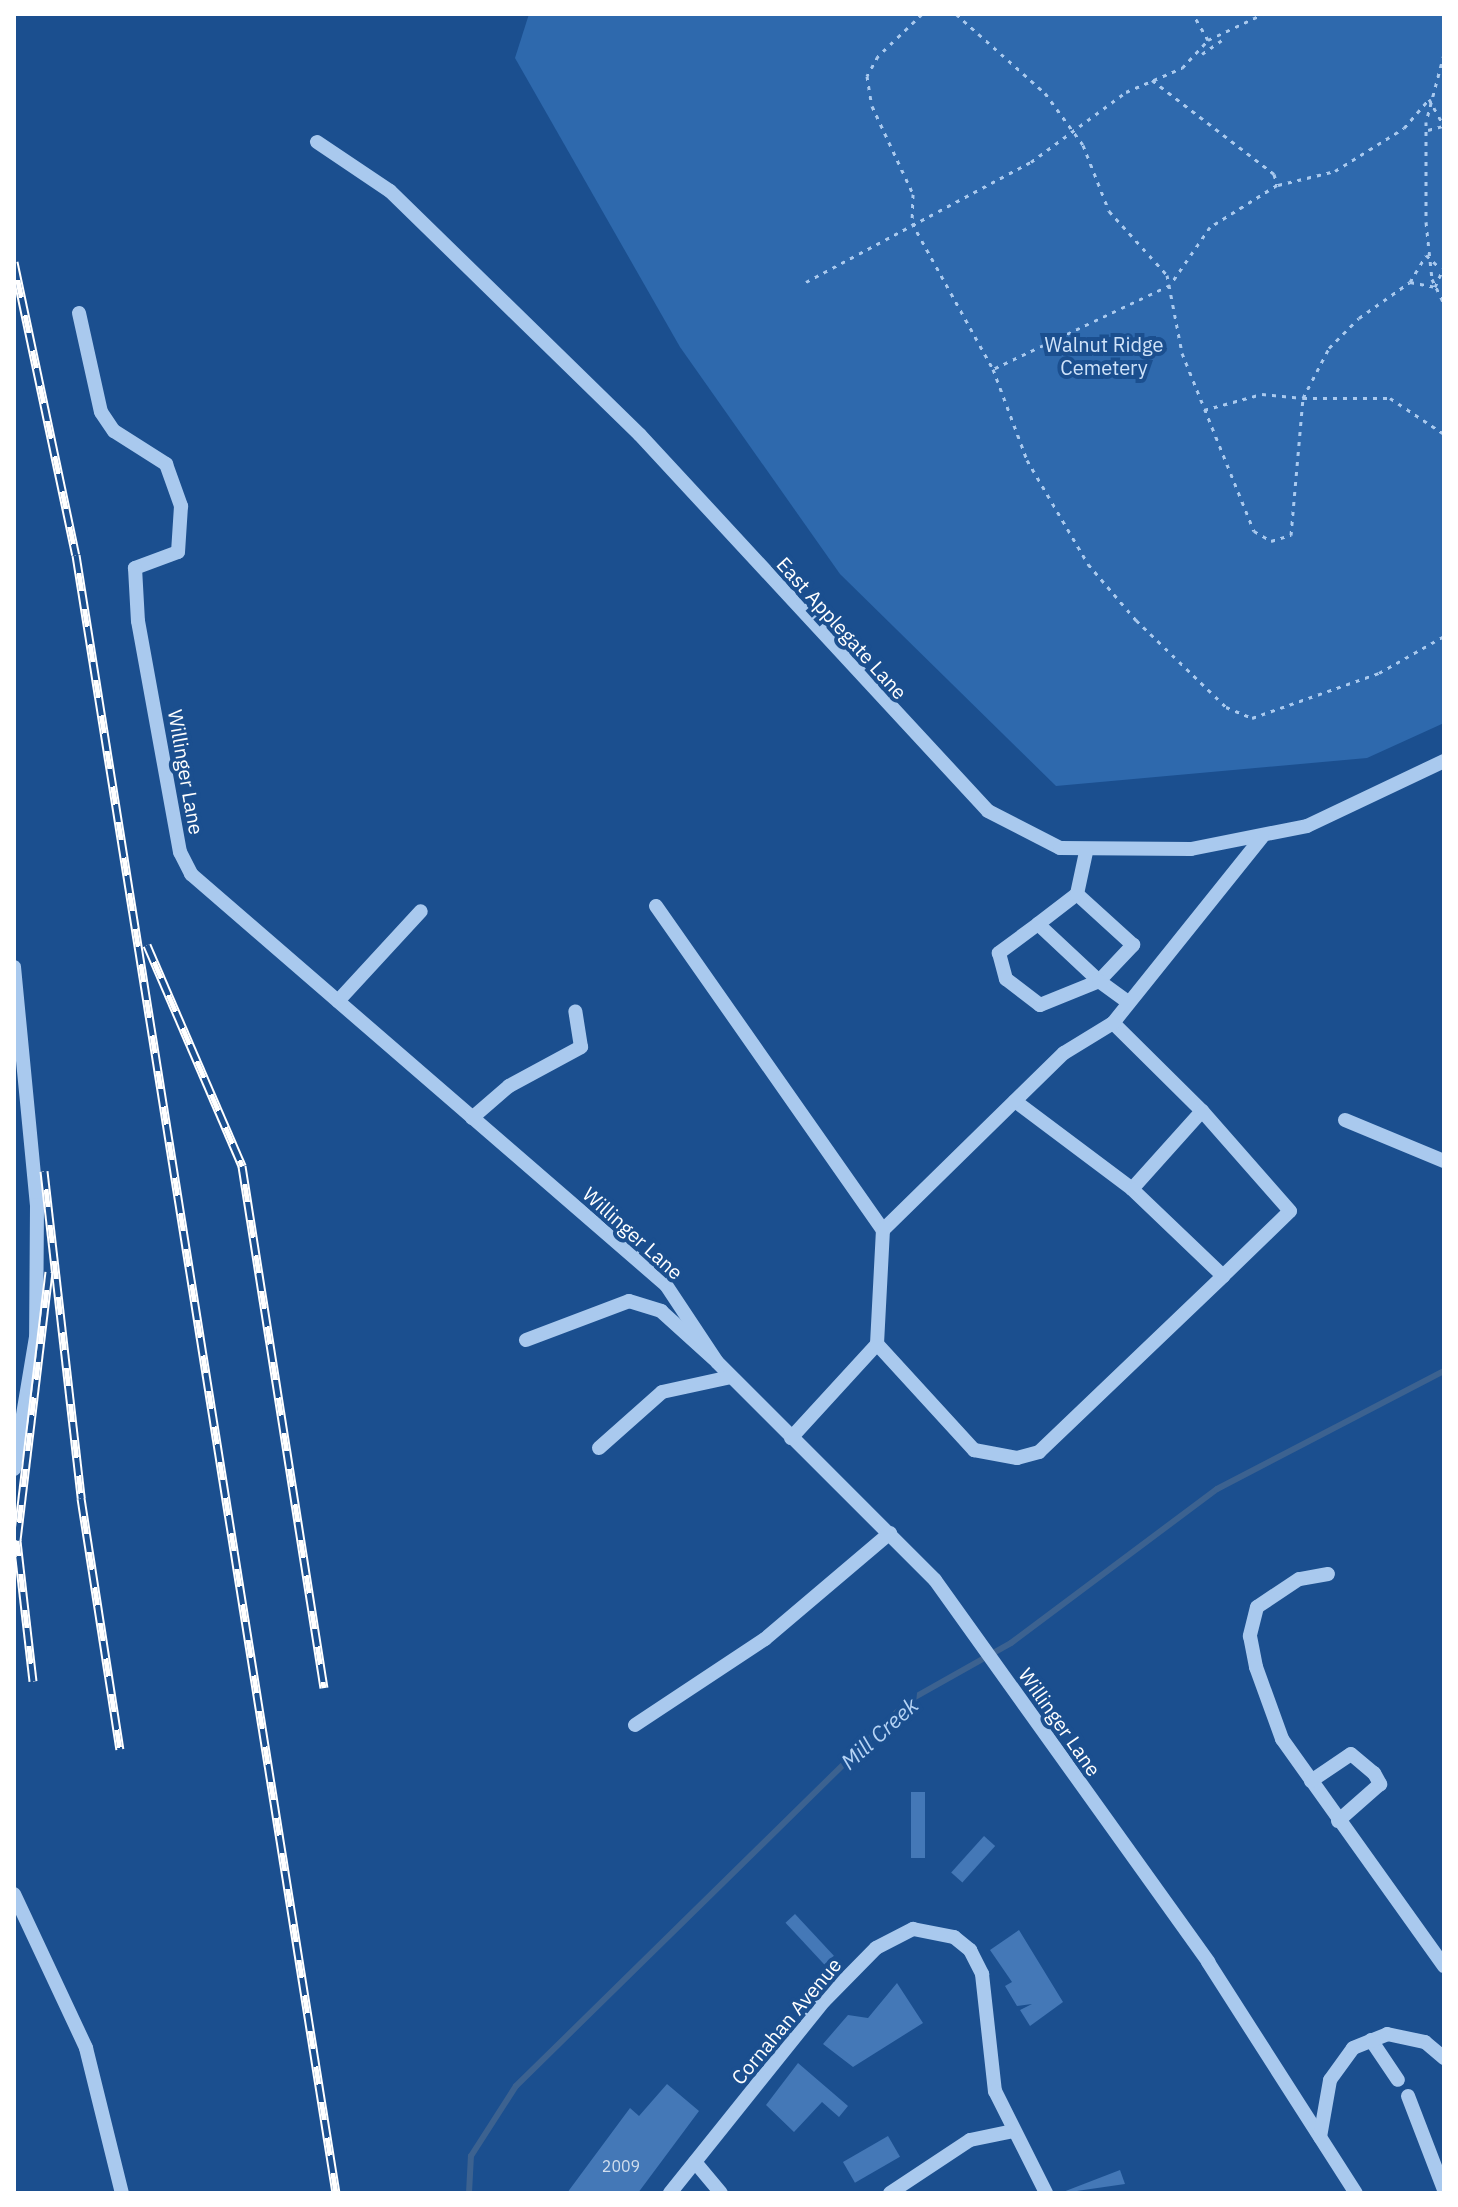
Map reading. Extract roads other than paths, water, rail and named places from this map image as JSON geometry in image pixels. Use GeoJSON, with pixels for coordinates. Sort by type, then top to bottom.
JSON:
{"type":"FeatureCollection","features":[{"type":"Feature","properties":{"kind":"street","name":"East Applegate Lane"},"geometry":{"type":"LineString","coordinates":[[317,142],[390,191],[628,424],[988,811],[1060,848],[1086,852],[1191,849],[1307,826],[1444,761]]}},
{"type":"Feature","properties":{"kind":"street","name":"Willinger Lane"},"geometry":{"type":"LineString","coordinates":[[79,313],[101,412],[114,431],[166,464],[181,506],[178,552],[135,568],[138,621],[180,852],[191,874],[666,1285],[717,1362],[890,1533],[965,1622],[1208,1962],[1356,2193]]}},
{"type":"Feature","properties":{"kind":"street"},"geometry":{"type":"LineString","coordinates":[[883,1230],[1064,1053],[1113,1023],[1262,837]]}},
{"type":"Feature","properties":{"kind":"street"},"geometry":{"type":"LineString","coordinates":[[1077,894],[1133,945],[1099,981],[1040,1005],[1006,979],[999,953],[1077,894],[1086,852]]}},
{"type":"Feature","properties":{"kind":"street"},"geometry":{"type":"LineString","coordinates":[[656,906],[883,1230],[877,1344],[791,1438]]}},
{"type":"Feature","properties":{"kind":"street"},"geometry":{"type":"LineString","coordinates":[[338,1001],[421,911]]}},
{"type":"Feature","properties":{"kind":"street"},"geometry":{"type":"LineString","coordinates":[[1038,924],[1099,981],[1129,1003]]}},
{"type":"Feature","properties":{"kind":"street"},"geometry":{"type":"LineString","coordinates":[[14,967],[37,1205],[36,1337],[14,1469]]}},
{"type":"Feature","properties":{"kind":"street"},"geometry":{"type":"LineString","coordinates":[[472,1118],[509,1086],[581,1047],[575,1011]]}},
{"type":"Feature","properties":{"kind":"street"},"geometry":{"type":"LineString","coordinates":[[877,1344],[974,1450],[1017,1458],[1039,1452],[1290,1211],[1202,1111],[1113,1023]]}},
{"type":"Feature","properties":{"kind":"street"},"geometry":{"type":"LineString","coordinates":[[1015,1101],[1132,1189],[1223,1276]]}},
{"type":"Feature","properties":{"kind":"street"},"geometry":{"type":"LineString","coordinates":[[1132,1189],[1202,1111]]}},
{"type":"Feature","properties":{"kind":"street"},"geometry":{"type":"LineString","coordinates":[[1345,1120],[1444,1161]]}},
{"type":"Feature","properties":{"kind":"street"},"geometry":{"type":"LineString","coordinates":[[526,1340],[629,1301],[661,1311],[717,1362]]}},
{"type":"Feature","properties":{"kind":"street"},"geometry":{"type":"LineString","coordinates":[[599,1448],[662,1392],[731,1377]]}},
{"type":"Feature","properties":{"kind":"street"},"geometry":{"type":"LineString","coordinates":[[635,1725],[765,1639],[890,1533]]}},
{"type":"Feature","properties":{"kind":"street"},"geometry":{"type":"LineString","coordinates":[[1328,1574],[1266,1595],[1250,1636],[1282,1739],[1444,1966]]}},
{"type":"Feature","properties":{"kind":"street"},"geometry":{"type":"LineString","coordinates":[[1311,1781],[1351,1754],[1374,1773],[1380,1784],[1338,1821]]}},
{"type":"Feature","properties":{"kind":"street"},"geometry":{"type":"LineString","coordinates":[[14,1894],[86,2048],[122,2193]]}},
{"type":"Feature","properties":{"kind":"street","name":"Cornahan Avenue"},"geometry":{"type":"LineString","coordinates":[[670,2193],[824,2001],[876,1948],[913,1929],[954,1937],[976,1962],[995,2091],[1046,2193]]}},
{"type":"Feature","properties":{"kind":"street"},"geometry":{"type":"LineString","coordinates":[[1320,2137],[1330,2080],[1353,2048],[1387,2034],[1425,2042],[1444,2058]]}},
{"type":"Feature","properties":{"kind":"street"},"geometry":{"type":"LineString","coordinates":[[1371,2040],[1398,2080]]}},
{"type":"Feature","properties":{"kind":"street"},"geometry":{"type":"LineString","coordinates":[[1408,2096],[1444,2190]]}},
{"type":"Feature","properties":{"kind":"street"},"geometry":{"type":"LineString","coordinates":[[890,2193],[970,2140],[1014,2131]]}},
{"type":"Feature","properties":{"kind":"street"},"geometry":{"type":"LineString","coordinates":[[695,2162],[721,2193]]}},
{"type":"Feature","properties":{"kind":"waterway","name":"Mill Creek"},"geometry":{"type":"LineString","coordinates":[[469,2193],[471,2156],[516,2086],[908,1701],[1011,1643],[1217,1489],[1444,1371]]}},
{"type":"Feature","properties":{"kind":"railway"},"geometry":{"type":"LineString","coordinates":[[14,262],[76,555],[336,2193]]}},
{"type":"Feature","properties":{"kind":"railway"},"geometry":{"type":"LineString","coordinates":[[147,945],[242,1166],[324,1688]]}},
{"type":"Feature","properties":{"kind":"railway"},"geometry":{"type":"LineString","coordinates":[[44,1171],[81,1498],[120,1749]]}},
{"type":"Feature","properties":{"kind":"railway"},"geometry":{"type":"LineString","coordinates":[[33,1681],[17,1540],[49,1272]]}},
{"type":"Feature","properties":{"kind":"park label","name":"Walnut Ridge Cemetery"},"geometry":{"type":"Point","coordinates":[1104,356]}}]}
